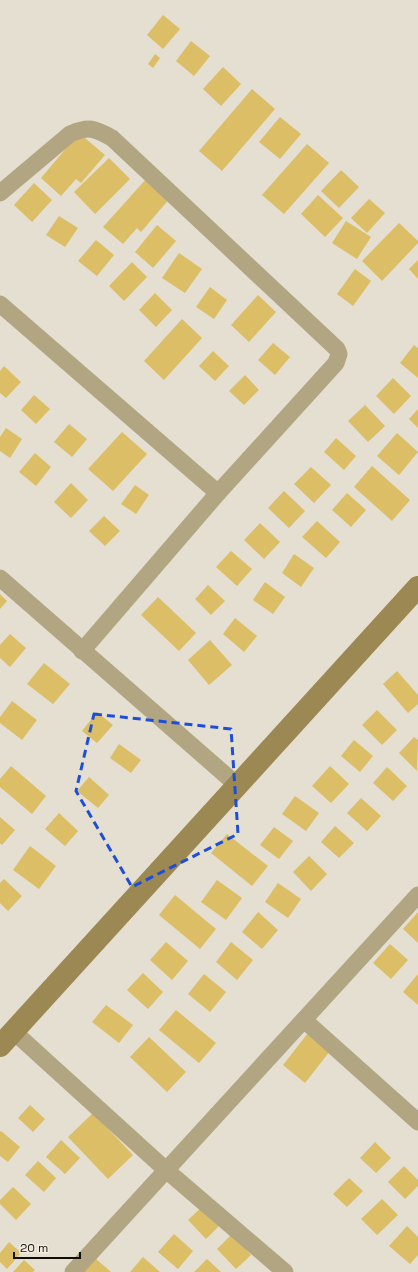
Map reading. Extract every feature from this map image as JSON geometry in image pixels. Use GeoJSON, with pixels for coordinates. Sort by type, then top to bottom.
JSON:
{"type":"FeatureCollection","features":[{"type":"Feature","properties":{"kind":"street"},"geometry":{"type":"LineString","coordinates":[[0,193],[70,134],[82,129],[91,129],[101,132],[112,138],[337,349],[339,354],[336,362],[218,492],[82,651]]}},
{"type":"Feature","properties":{"kind":"street"},"geometry":{"type":"LineString","coordinates":[[0,304],[218,492]]}},
{"type":"Feature","properties":{"kind":"street"},"geometry":{"type":"LineString","coordinates":[[0,578],[237,785]]}},
{"type":"Feature","properties":{"kind":"street"},"geometry":{"type":"LineString","coordinates":[[285,1272],[166,1170],[7,1039],[418,587]]}},
{"type":"Feature","properties":{"kind":"street"},"geometry":{"type":"LineString","coordinates":[[73,1272],[418,895]]}},
{"type":"Feature","properties":{"kind":"street"},"geometry":{"type":"LineString","coordinates":[[304,1020],[418,1122]]}},
{"type":"Feature","properties":{"kind":"highlighted area"},"geometry":{"type":"Polygon","coordinates":[[[94,714],[231,729],[238,834],[132,887],[76,791],[94,714]]]}},
{"type":"Feature","properties":{"kind":"building"},"geometry":{"type":"Polygon","coordinates":[[[163,15],[180,29],[163,49],[147,35],[163,15]]]}},
{"type":"Feature","properties":{"kind":"building"},"geometry":{"type":"Polygon","coordinates":[[[191,41],[210,56],[194,76],[176,61],[191,41]]]}},
{"type":"Feature","properties":{"kind":"building"},"geometry":{"type":"Polygon","coordinates":[[[155,54],[160,58],[153,68],[148,64],[155,54]]]}},
{"type":"Feature","properties":{"kind":"building"},"geometry":{"type":"Polygon","coordinates":[[[223,67],[241,84],[221,106],[203,89],[223,67]]]}},
{"type":"Feature","properties":{"kind":"building"},"geometry":{"type":"Polygon","coordinates":[[[252,89],[275,109],[222,171],[199,151],[252,89]]]}},
{"type":"Feature","properties":{"kind":"building"},"geometry":{"type":"Polygon","coordinates":[[[280,117],[301,134],[280,159],[259,142],[280,117]]]}},
{"type":"Feature","properties":{"kind":"building"},"geometry":{"type":"Polygon","coordinates":[[[79,133],[105,155],[81,183],[76,179],[61,196],[41,178],[79,133]]]}},
{"type":"Feature","properties":{"kind":"building"},"geometry":{"type":"Polygon","coordinates":[[[307,144],[329,163],[284,214],[262,195],[307,144]]]}},
{"type":"Feature","properties":{"kind":"building"},"geometry":{"type":"Polygon","coordinates":[[[109,158],[130,179],[95,214],[74,192],[109,158]]]}},
{"type":"Feature","properties":{"kind":"building"},"geometry":{"type":"Polygon","coordinates":[[[341,170],[359,187],[339,208],[321,191],[341,170]]]}},
{"type":"Feature","properties":{"kind":"building"},"geometry":{"type":"Polygon","coordinates":[[[148,177],[171,197],[141,232],[137,228],[123,244],[103,227],[148,177]]]}},
{"type":"Feature","properties":{"kind":"building"},"geometry":{"type":"Polygon","coordinates":[[[34,183],[52,200],[32,222],[14,205],[34,183]]]}},
{"type":"Feature","properties":{"kind":"building"},"geometry":{"type":"Polygon","coordinates":[[[318,195],[343,218],[325,237],[301,214],[318,195]]]}},
{"type":"Feature","properties":{"kind":"building"},"geometry":{"type":"Polygon","coordinates":[[[369,199],[385,213],[367,233],[351,218],[369,199]]]}},
{"type":"Feature","properties":{"kind":"building"},"geometry":{"type":"Polygon","coordinates":[[[59,216],[78,228],[65,247],[46,235],[59,216]]]}},
{"type":"Feature","properties":{"kind":"building"},"geometry":{"type":"Polygon","coordinates":[[[346,221],[371,237],[357,259],[332,243],[346,221]]]}},
{"type":"Feature","properties":{"kind":"building"},"geometry":{"type":"Polygon","coordinates":[[[399,223],[418,241],[418,243],[382,281],[362,261],[399,223]]]}},
{"type":"Feature","properties":{"kind":"building"},"geometry":{"type":"Polygon","coordinates":[[[157,225],[176,241],[153,268],[135,252],[157,225]]]}},
{"type":"Feature","properties":{"kind":"building"},"geometry":{"type":"Polygon","coordinates":[[[96,240],[114,255],[97,276],[78,261],[96,240]]]}},
{"type":"Feature","properties":{"kind":"building"},"geometry":{"type":"Polygon","coordinates":[[[179,253],[202,269],[185,293],[162,278],[179,253]]]}},
{"type":"Feature","properties":{"kind":"building"},"geometry":{"type":"Polygon","coordinates":[[[418,260],[418,279],[409,269],[418,260]]]}},
{"type":"Feature","properties":{"kind":"building"},"geometry":{"type":"Polygon","coordinates":[[[132,262],[147,277],[124,301],[109,286],[132,262]]]}},
{"type":"Feature","properties":{"kind":"building"},"geometry":{"type":"Polygon","coordinates":[[[355,269],[371,281],[353,306],[337,294],[355,269]]]}},
{"type":"Feature","properties":{"kind":"building"},"geometry":{"type":"Polygon","coordinates":[[[210,287],[227,300],[214,319],[196,307],[210,287]]]}},
{"type":"Feature","properties":{"kind":"building"},"geometry":{"type":"Polygon","coordinates":[[[155,293],[172,310],[156,327],[139,310],[155,293]]]}},
{"type":"Feature","properties":{"kind":"building"},"geometry":{"type":"Polygon","coordinates":[[[258,295],[276,312],[249,342],[231,325],[258,295]]]}},
{"type":"Feature","properties":{"kind":"building"},"geometry":{"type":"Polygon","coordinates":[[[182,319],[202,338],[164,380],[144,361],[182,319]]]}},
{"type":"Feature","properties":{"kind":"building"},"geometry":{"type":"Polygon","coordinates":[[[273,343],[290,357],[275,375],[258,360],[273,343]]]}},
{"type":"Feature","properties":{"kind":"building"},"geometry":{"type":"Polygon","coordinates":[[[414,345],[418,348],[418,378],[400,363],[414,345]]]}},
{"type":"Feature","properties":{"kind":"building"},"geometry":{"type":"Polygon","coordinates":[[[213,351],[229,366],[215,381],[199,366],[213,351]]]}},
{"type":"Feature","properties":{"kind":"building"},"geometry":{"type":"Polygon","coordinates":[[[4,366],[21,382],[6,398],[0,393],[0,371],[4,366]]]}},
{"type":"Feature","properties":{"kind":"building"},"geometry":{"type":"Polygon","coordinates":[[[245,375],[259,390],[244,405],[229,391],[245,375]]]}},
{"type":"Feature","properties":{"kind":"building"},"geometry":{"type":"Polygon","coordinates":[[[393,378],[411,396],[394,414],[376,396],[393,378]]]}},
{"type":"Feature","properties":{"kind":"building"},"geometry":{"type":"Polygon","coordinates":[[[34,395],[50,409],[36,424],[21,410],[34,395]]]}},
{"type":"Feature","properties":{"kind":"building"},"geometry":{"type":"Polygon","coordinates":[[[365,405],[385,426],[368,442],[348,421],[365,405]]]}},
{"type":"Feature","properties":{"kind":"building"},"geometry":{"type":"Polygon","coordinates":[[[418,409],[418,428],[409,419],[418,409]]]}},
{"type":"Feature","properties":{"kind":"building"},"geometry":{"type":"Polygon","coordinates":[[[69,424],[87,439],[72,457],[54,442],[69,424]]]}},
{"type":"Feature","properties":{"kind":"building"},"geometry":{"type":"Polygon","coordinates":[[[6,428],[22,439],[10,458],[0,451],[0,437],[6,428]]]}},
{"type":"Feature","properties":{"kind":"building"},"geometry":{"type":"Polygon","coordinates":[[[122,432],[147,454],[113,491],[88,469],[122,432]]]}},
{"type":"Feature","properties":{"kind":"building"},"geometry":{"type":"Polygon","coordinates":[[[397,433],[418,452],[399,475],[377,456],[397,433]]]}},
{"type":"Feature","properties":{"kind":"building"},"geometry":{"type":"Polygon","coordinates":[[[336,438],[356,456],[344,470],[324,452],[336,438]]]}},
{"type":"Feature","properties":{"kind":"building"},"geometry":{"type":"Polygon","coordinates":[[[35,453],[51,467],[36,486],[19,472],[35,453]]]}},
{"type":"Feature","properties":{"kind":"building"},"geometry":{"type":"Polygon","coordinates":[[[372,466],[410,500],[392,521],[354,487],[372,466]]]}},
{"type":"Feature","properties":{"kind":"building"},"geometry":{"type":"Polygon","coordinates":[[[311,467],[331,485],[314,503],[294,484],[311,467]]]}},
{"type":"Feature","properties":{"kind":"building"},"geometry":{"type":"Polygon","coordinates":[[[71,483],[88,500],[71,518],[54,502],[71,483]]]}},
{"type":"Feature","properties":{"kind":"building"},"geometry":{"type":"Polygon","coordinates":[[[135,485],[149,495],[136,514],[121,504],[135,485]]]}},
{"type":"Feature","properties":{"kind":"building"},"geometry":{"type":"Polygon","coordinates":[[[284,491],[305,511],[289,528],[268,508],[284,491]]]}},
{"type":"Feature","properties":{"kind":"building"},"geometry":{"type":"Polygon","coordinates":[[[347,493],[366,510],[351,527],[332,510],[347,493]]]}},
{"type":"Feature","properties":{"kind":"building"},"geometry":{"type":"Polygon","coordinates":[[[104,516],[120,531],[105,546],[89,531],[104,516]]]}},
{"type":"Feature","properties":{"kind":"building"},"geometry":{"type":"Polygon","coordinates":[[[317,521],[340,542],[326,558],[302,537],[317,521]]]}},
{"type":"Feature","properties":{"kind":"building"},"geometry":{"type":"Polygon","coordinates":[[[260,523],[280,542],[264,559],[244,540],[260,523]]]}},
{"type":"Feature","properties":{"kind":"building"},"geometry":{"type":"Polygon","coordinates":[[[231,551],[252,569],[237,586],[216,567],[231,551]]]}},
{"type":"Feature","properties":{"kind":"building"},"geometry":{"type":"Polygon","coordinates":[[[294,554],[314,568],[301,587],[282,573],[294,554]]]}},
{"type":"Feature","properties":{"kind":"building"},"geometry":{"type":"Polygon","coordinates":[[[265,582],[285,597],[273,614],[253,600],[265,582]]]}},
{"type":"Feature","properties":{"kind":"building"},"geometry":{"type":"Polygon","coordinates":[[[208,585],[225,601],[211,615],[195,599],[208,585]]]}},
{"type":"Feature","properties":{"kind":"building"},"geometry":{"type":"Polygon","coordinates":[[[0,594],[7,601],[0,609],[0,594]]]}},
{"type":"Feature","properties":{"kind":"building"},"geometry":{"type":"Polygon","coordinates":[[[158,597],[196,633],[179,651],[141,615],[158,597]]]}},
{"type":"Feature","properties":{"kind":"building"},"geometry":{"type":"Polygon","coordinates":[[[235,618],[257,636],[244,652],[223,634],[235,618]]]}},
{"type":"Feature","properties":{"kind":"building"},"geometry":{"type":"Polygon","coordinates":[[[10,634],[26,648],[10,667],[0,658],[0,645],[10,634]]]}},
{"type":"Feature","properties":{"kind":"building"},"geometry":{"type":"Polygon","coordinates":[[[210,640],[232,665],[209,685],[188,660],[210,640]]]}},
{"type":"Feature","properties":{"kind":"building"},"geometry":{"type":"Polygon","coordinates":[[[44,663],[70,684],[53,704],[27,684],[44,663]]]}},
{"type":"Feature","properties":{"kind":"building"},"geometry":{"type":"Polygon","coordinates":[[[397,671],[418,695],[418,704],[408,713],[383,684],[397,671]]]}},
{"type":"Feature","properties":{"kind":"building"},"geometry":{"type":"Polygon","coordinates":[[[12,701],[37,720],[22,740],[0,723],[0,717],[12,701]]]}},
{"type":"Feature","properties":{"kind":"building"},"geometry":{"type":"Polygon","coordinates":[[[377,710],[397,730],[382,745],[362,725],[377,710]]]}},
{"type":"Feature","properties":{"kind":"building"},"geometry":{"type":"Polygon","coordinates":[[[97,712],[113,725],[97,743],[82,731],[97,712]]]}},
{"type":"Feature","properties":{"kind":"building"},"geometry":{"type":"Polygon","coordinates":[[[414,737],[418,740],[417,771],[399,753],[414,737]]]}},
{"type":"Feature","properties":{"kind":"building"},"geometry":{"type":"Polygon","coordinates":[[[354,740],[373,756],[360,772],[341,756],[354,740]]]}},
{"type":"Feature","properties":{"kind":"building"},"geometry":{"type":"Polygon","coordinates":[[[119,744],[141,760],[131,773],[110,758],[119,744]]]}},
{"type":"Feature","properties":{"kind":"building"},"geometry":{"type":"Polygon","coordinates":[[[11,766],[46,796],[32,814],[0,787],[0,779],[11,766]]]}},
{"type":"Feature","properties":{"kind":"building"},"geometry":{"type":"Polygon","coordinates":[[[330,766],[349,784],[331,803],[312,786],[330,766]]]}},
{"type":"Feature","properties":{"kind":"building"},"geometry":{"type":"Polygon","coordinates":[[[387,767],[407,786],[393,801],[373,783],[387,767]]]}},
{"type":"Feature","properties":{"kind":"building"},"geometry":{"type":"Polygon","coordinates":[[[89,777],[109,795],[98,808],[77,791],[89,777]]]}},
{"type":"Feature","properties":{"kind":"building"},"geometry":{"type":"Polygon","coordinates":[[[295,796],[319,813],[306,831],[282,814],[295,796]]]}},
{"type":"Feature","properties":{"kind":"building"},"geometry":{"type":"Polygon","coordinates":[[[361,798],[381,816],[367,831],[347,813],[361,798]]]}},
{"type":"Feature","properties":{"kind":"building"},"geometry":{"type":"Polygon","coordinates":[[[59,813],[78,831],[65,846],[45,829],[59,813]]]}},
{"type":"Feature","properties":{"kind":"building"},"geometry":{"type":"Polygon","coordinates":[[[0,817],[15,830],[2,845],[0,843],[0,817]]]}},
{"type":"Feature","properties":{"kind":"building"},"geometry":{"type":"Polygon","coordinates":[[[335,826],[354,843],[339,858],[321,842],[335,826]]]}},
{"type":"Feature","properties":{"kind":"building"},"geometry":{"type":"Polygon","coordinates":[[[274,827],[293,841],[279,859],[260,845],[274,827]]]}},
{"type":"Feature","properties":{"kind":"building"},"geometry":{"type":"Polygon","coordinates":[[[227,834],[268,866],[252,886],[211,853],[227,834]]]}},
{"type":"Feature","properties":{"kind":"building"},"geometry":{"type":"Polygon","coordinates":[[[30,846],[56,866],[39,889],[13,870],[30,846]]]}},
{"type":"Feature","properties":{"kind":"building"},"geometry":{"type":"Polygon","coordinates":[[[309,856],[327,874],[311,891],[293,872],[309,856]]]}},
{"type":"Feature","properties":{"kind":"building"},"geometry":{"type":"Polygon","coordinates":[[[4,879],[22,896],[8,911],[0,903],[0,883],[4,879]]]}},
{"type":"Feature","properties":{"kind":"building"},"geometry":{"type":"Polygon","coordinates":[[[217,880],[242,898],[226,920],[201,902],[217,880]]]}},
{"type":"Feature","properties":{"kind":"building"},"geometry":{"type":"Polygon","coordinates":[[[278,883],[301,899],[288,918],[265,902],[278,883]]]}},
{"type":"Feature","properties":{"kind":"building"},"geometry":{"type":"Polygon","coordinates":[[[175,895],[216,929],[200,949],[159,915],[175,895]]]}},
{"type":"Feature","properties":{"kind":"building"},"geometry":{"type":"Polygon","coordinates":[[[258,912],[278,930],[262,949],[242,932],[258,912]]]}},
{"type":"Feature","properties":{"kind":"building"},"geometry":{"type":"Polygon","coordinates":[[[418,912],[418,943],[403,929],[418,912]]]}},
{"type":"Feature","properties":{"kind":"building"},"geometry":{"type":"Polygon","coordinates":[[[166,942],[188,961],[172,980],[150,960],[166,942]]]}},
{"type":"Feature","properties":{"kind":"building"},"geometry":{"type":"Polygon","coordinates":[[[231,942],[253,960],[237,980],[216,962],[231,942]]]}},
{"type":"Feature","properties":{"kind":"building"},"geometry":{"type":"Polygon","coordinates":[[[390,944],[408,960],[391,979],[373,963],[390,944]]]}},
{"type":"Feature","properties":{"kind":"building"},"geometry":{"type":"Polygon","coordinates":[[[143,973],[163,992],[148,1009],[127,990],[143,973]]]}},
{"type":"Feature","properties":{"kind":"building"},"geometry":{"type":"Polygon","coordinates":[[[204,974],[226,992],[210,1012],[188,994],[204,974]]]}},
{"type":"Feature","properties":{"kind":"building"},"geometry":{"type":"Polygon","coordinates":[[[418,974],[418,1005],[403,992],[418,974]]]}},
{"type":"Feature","properties":{"kind":"building"},"geometry":{"type":"Polygon","coordinates":[[[106,1005],[133,1025],[119,1043],[92,1022],[106,1005]]]}},
{"type":"Feature","properties":{"kind":"building"},"geometry":{"type":"Polygon","coordinates":[[[176,1010],[216,1043],[199,1063],[159,1030],[176,1010]]]}},
{"type":"Feature","properties":{"kind":"building"},"geometry":{"type":"Polygon","coordinates":[[[308,1033],[330,1051],[305,1083],[283,1065],[308,1033]]]}},
{"type":"Feature","properties":{"kind":"building"},"geometry":{"type":"Polygon","coordinates":[[[149,1037],[186,1072],[167,1092],[130,1057],[149,1037]]]}},
{"type":"Feature","properties":{"kind":"building"},"geometry":{"type":"Polygon","coordinates":[[[30,1105],[45,1119],[33,1132],[18,1118],[30,1105]]]}},
{"type":"Feature","properties":{"kind":"building"},"geometry":{"type":"Polygon","coordinates":[[[93,1113],[133,1155],[108,1179],[68,1137],[93,1113]]]}},
{"type":"Feature","properties":{"kind":"building"},"geometry":{"type":"Polygon","coordinates":[[[1,1131],[20,1147],[8,1162],[0,1156],[1,1131]]]}},
{"type":"Feature","properties":{"kind":"building"},"geometry":{"type":"Polygon","coordinates":[[[61,1140],[80,1158],[65,1174],[46,1157],[61,1140]]]}},
{"type":"Feature","properties":{"kind":"building"},"geometry":{"type":"Polygon","coordinates":[[[375,1142],[391,1158],[376,1173],[360,1158],[375,1142]]]}},
{"type":"Feature","properties":{"kind":"building"},"geometry":{"type":"Polygon","coordinates":[[[38,1161],[56,1178],[44,1192],[25,1175],[38,1161]]]}},
{"type":"Feature","properties":{"kind":"building"},"geometry":{"type":"Polygon","coordinates":[[[404,1166],[418,1180],[418,1186],[405,1199],[388,1182],[404,1166]]]}},
{"type":"Feature","properties":{"kind":"building"},"geometry":{"type":"Polygon","coordinates":[[[349,1178],[363,1191],[347,1207],[333,1194],[349,1178]]]}},
{"type":"Feature","properties":{"kind":"building"},"geometry":{"type":"Polygon","coordinates":[[[13,1187],[31,1204],[16,1220],[0,1204],[0,1200],[13,1187]]]}},
{"type":"Feature","properties":{"kind":"building"},"geometry":{"type":"Polygon","coordinates":[[[382,1199],[398,1215],[377,1235],[361,1219],[382,1199]]]}},
{"type":"Feature","properties":{"kind":"building"},"geometry":{"type":"Polygon","coordinates":[[[203,1206],[221,1224],[206,1239],[188,1220],[203,1206]]]}},
{"type":"Feature","properties":{"kind":"building"},"geometry":{"type":"Polygon","coordinates":[[[407,1226],[418,1237],[418,1255],[410,1264],[389,1246],[407,1226]]]}},
{"type":"Feature","properties":{"kind":"building"},"geometry":{"type":"Polygon","coordinates":[[[174,1234],[193,1251],[178,1269],[158,1252],[174,1234]]]}},
{"type":"Feature","properties":{"kind":"building"},"geometry":{"type":"Polygon","coordinates":[[[232,1234],[251,1255],[236,1269],[217,1249],[232,1234]]]}},
{"type":"Feature","properties":{"kind":"building"},"geometry":{"type":"Polygon","coordinates":[[[9,1242],[21,1253],[7,1269],[0,1262],[0,1253],[9,1242]]]}},
{"type":"Feature","properties":{"kind":"building"},"geometry":{"type":"Polygon","coordinates":[[[143,1257],[160,1272],[130,1272],[143,1257]]]}},
{"type":"Feature","properties":{"kind":"building"},"geometry":{"type":"Polygon","coordinates":[[[95,1258],[111,1272],[83,1272],[95,1258]]]}},
{"type":"Feature","properties":{"kind":"building"},"geometry":{"type":"Polygon","coordinates":[[[207,1259],[221,1272],[194,1272],[207,1259]]]}},
{"type":"Feature","properties":{"kind":"building"},"geometry":{"type":"Polygon","coordinates":[[[24,1260],[35,1270],[33,1272],[13,1272],[24,1260]]]}}]}
